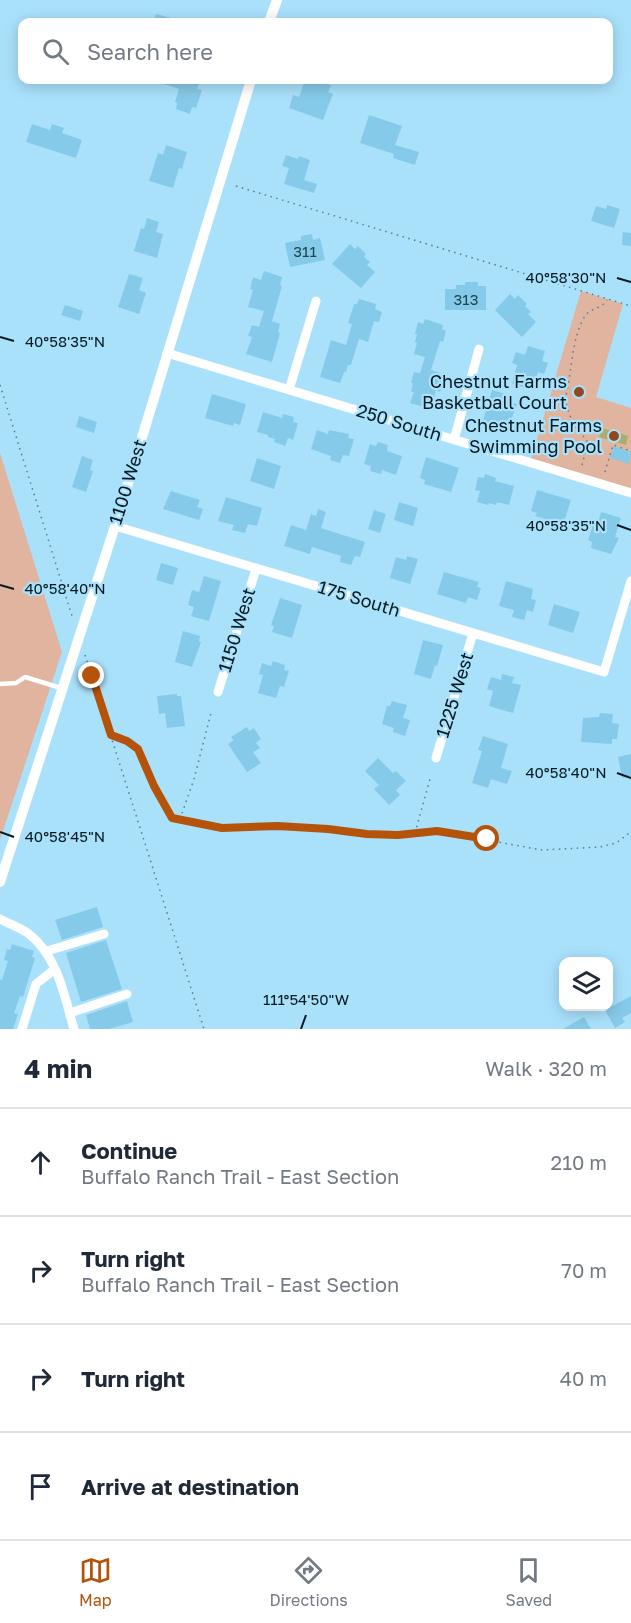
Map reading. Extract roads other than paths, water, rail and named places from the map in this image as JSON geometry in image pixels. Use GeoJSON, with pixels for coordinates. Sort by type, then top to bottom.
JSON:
{"type":"FeatureCollection","features":[{"type":"Feature","properties":{"kind":"street"},"geometry":{"type":"LineString","coordinates":[[270,18],[277,0]]}},
{"type":"Feature","properties":{"kind":"street","name":"1100 West"},"geometry":{"type":"LineString","coordinates":[[0,882],[115,526],[250,84]]}},
{"type":"Feature","properties":{"kind":"street"},"geometry":{"type":"LineString","coordinates":[[289,390],[315,301]]}},
{"type":"Feature","properties":{"kind":"street"},"geometry":{"type":"LineString","coordinates":[[454,440],[479,349]]}},
{"type":"Feature","properties":{"kind":"street","name":"250 South"},"geometry":{"type":"LineString","coordinates":[[167,353],[631,493]]}},
{"type":"Feature","properties":{"kind":"street","name":"175 South"},"geometry":{"type":"LineString","coordinates":[[115,526],[604,672],[631,582]]}},
{"type":"Feature","properties":{"kind":"street","name":"1150 West"},"geometry":{"type":"LineString","coordinates":[[218,692],[256,568]]}},
{"type":"Feature","properties":{"kind":"street","name":"1225 West"},"geometry":{"type":"LineString","coordinates":[[436,758],[473,633]]}},
{"type":"Feature","properties":{"kind":"street"},"geometry":{"type":"LineString","coordinates":[[0,920],[28,933],[47,951],[74,1029]]}},
{"type":"Feature","properties":{"kind":"street"},"geometry":{"type":"LineString","coordinates":[[47,951],[104,934]]}},
{"type":"Feature","properties":{"kind":"street"},"geometry":{"type":"LineString","coordinates":[[22,1029],[36,984],[55,969]]}},
{"type":"Feature","properties":{"kind":"street"},"geometry":{"type":"LineString","coordinates":[[70,1013],[127,994]]}},
{"type":"Feature","properties":{"kind":"lane"},"geometry":{"type":"LineString","coordinates":[[0,684],[16,683],[25,677],[62,688]]}},
{"type":"Feature","properties":{"kind":"place","name":"Chestnut Farms Basketball Court"},"geometry":{"type":"Point","coordinates":[579,392]}},
{"type":"Feature","properties":{"kind":"place","name":"Chestnut Farms Swimming Pool"},"geometry":{"type":"Point","coordinates":[614,436]}}]}
